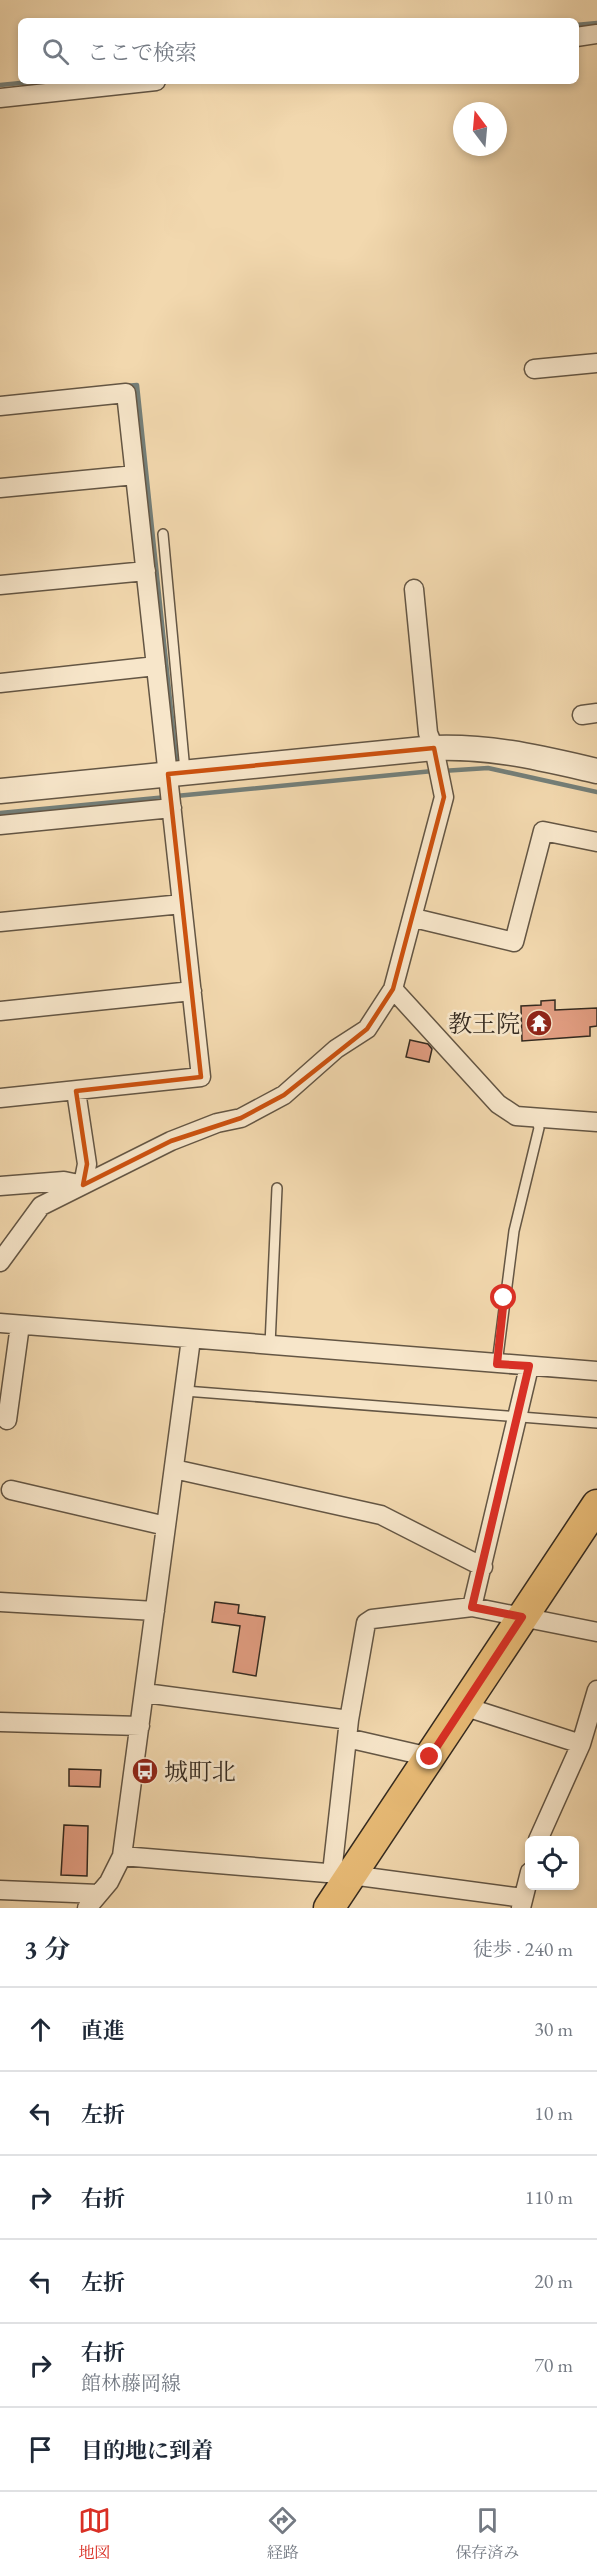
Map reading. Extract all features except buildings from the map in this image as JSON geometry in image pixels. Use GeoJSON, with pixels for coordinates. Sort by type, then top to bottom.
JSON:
{"type":"FeatureCollection","features":[{"type":"Feature","properties":{"kind":"main road"},"geometry":{"type":"LineString","coordinates":[[329,1908],[341,1874],[430,1757],[522,1617],[585,1539],[597,1504]]}},
{"type":"Feature","properties":{"kind":"street"},"geometry":{"type":"LineString","coordinates":[[579,37],[597,34]]}},
{"type":"Feature","properties":{"kind":"street"},"geometry":{"type":"LineString","coordinates":[[0,98],[128,84]]}},
{"type":"Feature","properties":{"kind":"street"},"geometry":{"type":"LineString","coordinates":[[534,369],[597,363]]}},
{"type":"Feature","properties":{"kind":"street"},"geometry":{"type":"LineString","coordinates":[[0,406],[126,393],[156,666],[176,774],[171,808],[201,1077],[0,1098]]}},
{"type":"Feature","properties":{"kind":"street"},"geometry":{"type":"LineString","coordinates":[[0,489],[135,475]]}},
{"type":"Feature","properties":{"kind":"street"},"geometry":{"type":"LineString","coordinates":[[0,585],[146,571]]}},
{"type":"Feature","properties":{"kind":"street"},"geometry":{"type":"LineString","coordinates":[[0,1262],[41,1206],[171,1141],[217,1123],[241,1118],[284,1095],[336,1050],[367,1029],[393,989],[414,918],[444,797],[434,748],[428,733],[414,589]]}},
{"type":"Feature","properties":{"kind":"street"},"geometry":{"type":"LineString","coordinates":[[0,682],[156,666]]}},
{"type":"Feature","properties":{"kind":"street"},"geometry":{"type":"LineString","coordinates":[[0,791],[434,748],[471,747],[506,751],[597,771]]}},
{"type":"Feature","properties":{"kind":"street"},"geometry":{"type":"LineString","coordinates":[[0,825],[171,808]]}},
{"type":"Feature","properties":{"kind":"street"},"geometry":{"type":"LineString","coordinates":[[414,918],[514,942],[543,831],[597,842]]}},
{"type":"Feature","properties":{"kind":"street"},"geometry":{"type":"LineString","coordinates":[[0,922],[182,904]]}},
{"type":"Feature","properties":{"kind":"street"},"geometry":{"type":"LineString","coordinates":[[393,989],[498,1104],[516,1116],[597,1122]]}},
{"type":"Feature","properties":{"kind":"street"},"geometry":{"type":"LineString","coordinates":[[0,1011],[192,991]]}},
{"type":"Feature","properties":{"kind":"street"},"geometry":{"type":"LineString","coordinates":[[76,1091],[87,1164],[83,1185]]}},
{"type":"Feature","properties":{"kind":"street"},"geometry":{"type":"LineString","coordinates":[[0,1186],[64,1181],[83,1185]]}},
{"type":"Feature","properties":{"kind":"street"},"geometry":{"type":"LineString","coordinates":[[0,1323],[597,1371]]}},
{"type":"Feature","properties":{"kind":"street"},"geometry":{"type":"LineString","coordinates":[[7,1420],[20,1325]]}},
{"type":"Feature","properties":{"kind":"street"},"geometry":{"type":"LineString","coordinates":[[0,1890],[93,1901],[109,1882],[123,1856],[191,1339]]}},
{"type":"Feature","properties":{"kind":"street"},"geometry":{"type":"LineString","coordinates":[[472,1607],[529,1366]]}},
{"type":"Feature","properties":{"kind":"street"},"geometry":{"type":"LineString","coordinates":[[174,1469],[381,1515],[483,1567]]}},
{"type":"Feature","properties":{"kind":"street"},"geometry":{"type":"LineString","coordinates":[[11,1490],[166,1526]]}},
{"type":"Feature","properties":{"kind":"street"},"geometry":{"type":"LineString","coordinates":[[0,1602],[155,1611]]}},
{"type":"Feature","properties":{"kind":"street"},"geometry":{"type":"LineString","coordinates":[[341,1874],[348,1729],[366,1623],[372,1618],[472,1607],[597,1632]]}},
{"type":"Feature","properties":{"kind":"street"},"geometry":{"type":"LineString","coordinates":[[540,1836],[581,1744],[597,1690]]}},
{"type":"Feature","properties":{"kind":"street"},"geometry":{"type":"LineString","coordinates":[[145,1694],[348,1729],[430,1757]]}},
{"type":"Feature","properties":{"kind":"street"},"geometry":{"type":"LineString","coordinates":[[463,1706],[581,1744]]}},
{"type":"Feature","properties":{"kind":"street"},"geometry":{"type":"LineString","coordinates":[[0,1722],[140,1726]]}},
{"type":"Feature","properties":{"kind":"street"},"geometry":{"type":"LineString","coordinates":[[123,1856],[341,1874],[522,1903]]}},
{"type":"Feature","properties":{"kind":"lane"},"geometry":{"type":"LineString","coordinates":[[163,534],[176,774]]}},
{"type":"Feature","properties":{"kind":"lane"},"geometry":{"type":"LineString","coordinates":[[497,1364],[514,1231],[539,1128],[537,1118]]}},
{"type":"Feature","properties":{"kind":"lane"},"geometry":{"type":"LineString","coordinates":[[270,1345],[277,1188]]}},
{"type":"Feature","properties":{"kind":"lane"},"geometry":{"type":"LineString","coordinates":[[185,1391],[597,1423]]}},
{"type":"Feature","properties":{"kind":"highlighted area"},"geometry":{"type":"Polygon","coordinates":[[[434,748],[444,797],[393,989],[367,1029],[284,1095],[241,1118],[171,1141],[83,1185],[87,1164],[76,1091],[201,1077],[168,774],[434,748]]]}},
{"type":"Feature","properties":{"kind":"waterway"},"geometry":{"type":"LineString","coordinates":[[579,25],[597,23]]}},
{"type":"Feature","properties":{"kind":"waterway"},"geometry":{"type":"LineString","coordinates":[[0,85],[18,83]]}},
{"type":"Feature","properties":{"kind":"waterway"},"geometry":{"type":"LineString","coordinates":[[125,386],[137,385],[177,767]]}},
{"type":"Feature","properties":{"kind":"waterway"},"geometry":{"type":"LineString","coordinates":[[442,771],[488,768],[597,792]]}},
{"type":"Feature","properties":{"kind":"waterway"},"geometry":{"type":"LineString","coordinates":[[176,796],[433,771]]}},
{"type":"Feature","properties":{"kind":"waterway"},"geometry":{"type":"LineString","coordinates":[[0,813],[167,797]]}},
{"type":"Feature","properties":{"kind":"place","name":"教王院"},"geometry":{"type":"Point","coordinates":[539,1023]}},
{"type":"Feature","properties":{"kind":"place","name":"城町北"},"geometry":{"type":"Point","coordinates":[145,1771]}},
{"type":"Feature","properties":{"kind":"route"},"geometry":{"type":"LineString","coordinates":[[430,1757],[522,1617],[472,1607],[529,1366],[497,1364],[504,1298]]}}]}
